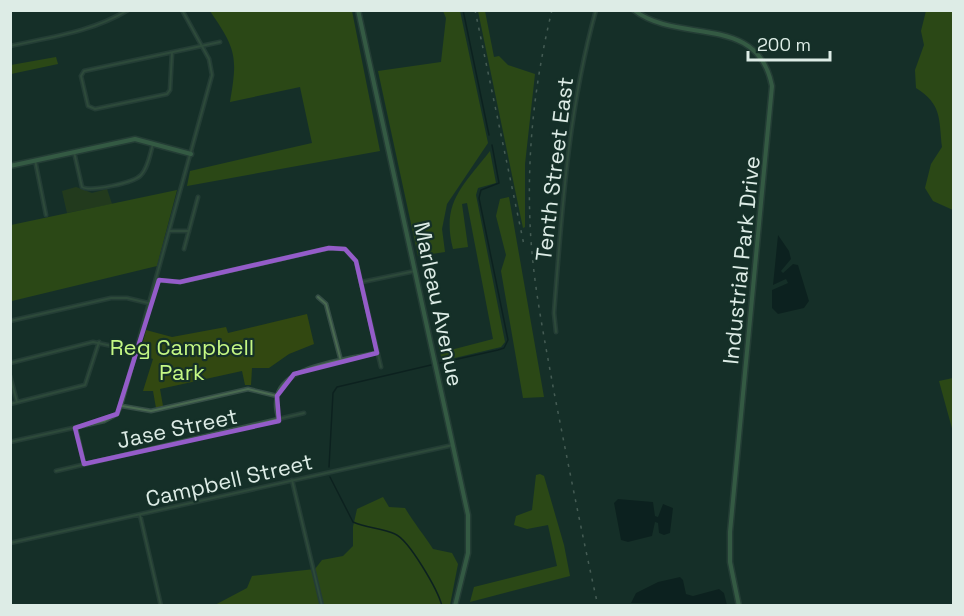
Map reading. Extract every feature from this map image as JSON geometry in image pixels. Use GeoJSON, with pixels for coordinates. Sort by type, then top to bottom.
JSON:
{"type":"FeatureCollection","features":[{"type":"Feature","properties":{"kind":"street"},"geometry":{"type":"LineString","coordinates":[[10,46],[92,28],[108,23],[128,10]]}},
{"type":"Feature","properties":{"kind":"street"},"geometry":{"type":"LineString","coordinates":[[10,442],[111,418],[121,405],[212,75],[210,59],[204,46],[182,10]]}},
{"type":"Feature","properties":{"kind":"street","name":"Marleau Avenue"},"geometry":{"type":"LineString","coordinates":[[358,10],[468,514],[469,541],[455,606]]}},
{"type":"Feature","properties":{"kind":"street","name":"Tenth Street East"},"geometry":{"type":"LineString","coordinates":[[556,333],[554,313],[569,138],[576,89],[596,10]]}},
{"type":"Feature","properties":{"kind":"street","name":"Industrial Park Drive"},"geometry":{"type":"LineString","coordinates":[[634,10],[660,25],[724,35],[741,41],[763,62],[772,86],[730,532],[730,562],[739,606]]}},
{"type":"Feature","properties":{"kind":"street"},"geometry":{"type":"LineString","coordinates":[[172,52],[170,90],[166,95],[93,109],[87,104],[81,76],[85,70],[220,42]]}},
{"type":"Feature","properties":{"kind":"street"},"geometry":{"type":"LineString","coordinates":[[10,166],[135,139],[190,154]]}},
{"type":"Feature","properties":{"kind":"street"},"geometry":{"type":"LineString","coordinates":[[74,152],[82,187],[92,190],[137,179],[145,169],[153,143]]}},
{"type":"Feature","properties":{"kind":"street"},"geometry":{"type":"LineString","coordinates":[[35,160],[46,215]]}},
{"type":"Feature","properties":{"kind":"street"},"geometry":{"type":"LineString","coordinates":[[184,249],[198,197]]}},
{"type":"Feature","properties":{"kind":"street"},"geometry":{"type":"LineString","coordinates":[[170,231],[189,231]]}},
{"type":"Feature","properties":{"kind":"street"},"geometry":{"type":"LineString","coordinates":[[156,280],[180,282],[339,248],[351,253],[362,282],[381,367]]}},
{"type":"Feature","properties":{"kind":"street"},"geometry":{"type":"LineString","coordinates":[[362,282],[415,271]]}},
{"type":"Feature","properties":{"kind":"street"},"geometry":{"type":"LineString","coordinates":[[318,297],[326,304],[341,361]]}},
{"type":"Feature","properties":{"kind":"street"},"geometry":{"type":"LineString","coordinates":[[10,321],[111,298],[127,298],[149,304]]}},
{"type":"Feature","properties":{"kind":"street"},"geometry":{"type":"LineString","coordinates":[[10,363],[99,342],[136,351]]}},
{"type":"Feature","properties":{"kind":"street"},"geometry":{"type":"LineString","coordinates":[[10,404],[85,385],[99,342]]}},
{"type":"Feature","properties":{"kind":"street"},"geometry":{"type":"LineString","coordinates":[[279,421],[277,396],[294,374],[377,353]]}},
{"type":"Feature","properties":{"kind":"street"},"geometry":{"type":"LineString","coordinates":[[10,376],[17,402]]}},
{"type":"Feature","properties":{"kind":"street"},"geometry":{"type":"LineString","coordinates":[[121,405],[151,411],[248,389],[277,396]]}},
{"type":"Feature","properties":{"kind":"street","name":"Jase Street"},"geometry":{"type":"LineString","coordinates":[[56,471],[279,421],[304,413]]}},
{"type":"Feature","properties":{"kind":"street"},"geometry":{"type":"LineString","coordinates":[[75,428],[84,464]]}},
{"type":"Feature","properties":{"kind":"street","name":"Campbell Street"},"geometry":{"type":"LineString","coordinates":[[10,543],[454,445]]}},
{"type":"Feature","properties":{"kind":"street"},"geometry":{"type":"LineString","coordinates":[[292,480],[322,606]]}},
{"type":"Feature","properties":{"kind":"street"},"geometry":{"type":"LineString","coordinates":[[140,515],[161,606]]}},
{"type":"Feature","properties":{"kind":"highlighted area"},"geometry":{"type":"Polygon","coordinates":[[[329,248],[345,249],[356,261],[377,353],[294,374],[277,396],[279,421],[84,464],[75,428],[117,414],[159,280],[180,282],[329,248]]]}},
{"type":"Feature","properties":{"kind":"green space"},"geometry":{"type":"Polygon","coordinates":[[[210,11],[352,11],[380,151],[187,186],[190,171],[312,143],[300,87],[230,102],[234,74],[233,54],[230,44],[210,11]]]}},
{"type":"Feature","properties":{"kind":"green space"},"geometry":{"type":"Polygon","coordinates":[[[443,11],[460,11],[488,143],[447,204],[442,229],[445,252],[418,256],[378,71],[441,62],[446,18],[443,11]]]}},
{"type":"Feature","properties":{"kind":"green space"},"geometry":{"type":"Polygon","coordinates":[[[478,11],[485,11],[494,57],[499,56],[508,65],[535,74],[525,164],[525,227],[523,228],[478,11]]]}},
{"type":"Feature","properties":{"kind":"green space"},"geometry":{"type":"Polygon","coordinates":[[[926,11],[953,11],[953,210],[933,201],[925,188],[931,164],[942,147],[935,106],[916,88],[915,70],[924,45],[921,31],[926,11]]]}},
{"type":"Feature","properties":{"kind":"green space"},"geometry":{"type":"Polygon","coordinates":[[[56,57],[58,64],[11,74],[11,65],[56,57]]]}},
{"type":"Feature","properties":{"kind":"green space"},"geometry":{"type":"Polygon","coordinates":[[[490,151],[496,183],[478,188],[476,195],[505,342],[501,347],[442,361],[438,343],[445,341],[447,351],[493,339],[467,203],[462,204],[468,247],[453,249],[450,233],[452,207],[457,196],[490,151]]]}},
{"type":"Feature","properties":{"kind":"green space"},"geometry":{"type":"Polygon","coordinates":[[[76,187],[92,193],[107,189],[112,204],[67,213],[62,191],[76,187]]]}},
{"type":"Feature","properties":{"kind":"green space"},"geometry":{"type":"Polygon","coordinates":[[[177,190],[157,266],[12,301],[11,225],[177,190]]]}},
{"type":"Feature","properties":{"kind":"green space"},"geometry":{"type":"Polygon","coordinates":[[[509,197],[544,397],[523,398],[501,271],[506,255],[496,216],[500,199],[509,197]]]}},
{"type":"Feature","properties":{"kind":"green space","name":"Reg Campbell Park"},"geometry":{"type":"Polygon","coordinates":[[[307,314],[314,344],[289,354],[269,368],[252,368],[251,385],[245,385],[242,371],[160,389],[163,406],[156,408],[153,391],[143,391],[153,359],[140,354],[146,330],[172,337],[226,327],[228,333],[307,314]]]}},
{"type":"Feature","properties":{"kind":"green space"},"geometry":{"type":"Polygon","coordinates":[[[953,378],[953,432],[939,381],[953,378]]]}},
{"type":"Feature","properties":{"kind":"green space"},"geometry":{"type":"Polygon","coordinates":[[[536,475],[544,476],[564,545],[570,576],[470,602],[474,587],[557,566],[548,525],[527,529],[514,525],[516,516],[532,510],[536,475]]]}},
{"type":"Feature","properties":{"kind":"green space"},"geometry":{"type":"Polygon","coordinates":[[[383,497],[389,507],[405,508],[433,549],[452,553],[458,564],[450,605],[213,606],[247,588],[252,576],[315,569],[322,560],[343,556],[353,546],[353,527],[357,509],[383,497]]]}},
{"type":"Feature","properties":{"kind":"shaded area"},"geometry":{"type":"Polygon","coordinates":[[[778,235],[789,251],[791,259],[781,271],[783,273],[793,264],[798,265],[809,301],[804,308],[778,314],[772,308],[772,290],[788,283],[786,279],[773,285],[778,235]]]}},
{"type":"Feature","properties":{"kind":"shaded area"},"geometry":{"type":"Polygon","coordinates":[[[618,499],[653,502],[655,516],[658,517],[663,504],[673,508],[670,533],[664,535],[659,533],[658,523],[655,522],[652,536],[628,542],[621,540],[614,503],[618,499]]]}},
{"type":"Feature","properties":{"kind":"shaded area"},"geometry":{"type":"Polygon","coordinates":[[[680,577],[683,580],[686,594],[693,596],[719,589],[724,593],[727,605],[631,603],[636,593],[658,582],[680,577]]]}},
{"type":"Feature","properties":{"kind":"waterway"},"geometry":{"type":"LineString","coordinates":[[463,10],[489,135]]}},
{"type":"Feature","properties":{"kind":"waterway"},"geometry":{"type":"LineString","coordinates":[[440,363],[504,348],[508,340],[479,198],[481,190],[499,183],[492,145]]}},
{"type":"Feature","properties":{"kind":"waterway"},"geometry":{"type":"LineString","coordinates":[[329,467],[333,393],[337,387],[431,365]]}},
{"type":"Feature","properties":{"kind":"waterway"},"geometry":{"type":"LineString","coordinates":[[330,477],[353,522],[395,534],[408,546],[429,578],[442,606]]}},
{"type":"Feature","properties":{"kind":"railway"},"geometry":{"type":"LineString","coordinates":[[475,10],[524,245]]}},
{"type":"Feature","properties":{"kind":"railway"},"geometry":{"type":"LineString","coordinates":[[552,10],[541,63],[531,142],[529,195],[531,243],[539,307],[554,392],[598,606]]}}]}
